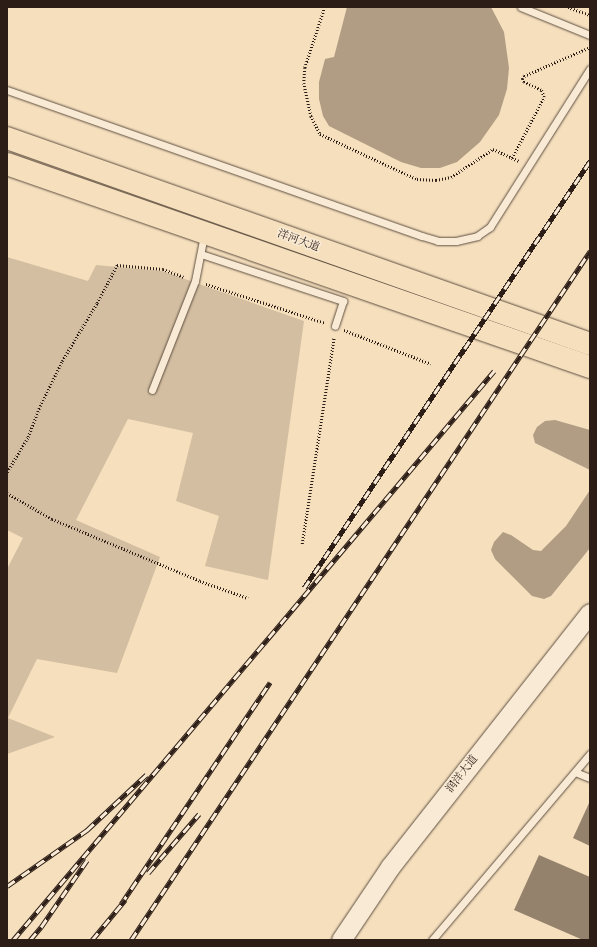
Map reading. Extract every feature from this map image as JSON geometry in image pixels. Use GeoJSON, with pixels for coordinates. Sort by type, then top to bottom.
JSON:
{"type":"FeatureCollection","features":[{"type":"Feature","properties":{"kind":"main road","name":"洋河大道"},"geometry":{"type":"LineString","coordinates":[[7,138],[590,344]]}},
{"type":"Feature","properties":{"kind":"main road","name":"洋河大道"},"geometry":{"type":"LineString","coordinates":[[7,164],[590,367]]}},
{"type":"Feature","properties":{"kind":"street","name":"润洋大道"},"geometry":{"type":"LineString","coordinates":[[341,940],[390,866],[590,613]]}},
{"type":"Feature","properties":{"kind":"lane"},"geometry":{"type":"LineString","coordinates":[[521,7],[590,35]]}},
{"type":"Feature","properties":{"kind":"lane"},"geometry":{"type":"LineString","coordinates":[[7,90],[438,241],[456,241],[477,236],[490,227],[590,69]]}},
{"type":"Feature","properties":{"kind":"lane"},"geometry":{"type":"LineString","coordinates":[[152,390],[195,281],[205,232]]}},
{"type":"Feature","properties":{"kind":"lane"},"geometry":{"type":"LineString","coordinates":[[201,254],[343,301],[335,326]]}},
{"type":"Feature","properties":{"kind":"lane"},"geometry":{"type":"LineString","coordinates":[[432,940],[590,754]]}},
{"type":"Feature","properties":{"kind":"lane"},"geometry":{"type":"LineString","coordinates":[[575,772],[590,778]]}},
{"type":"Feature","properties":{"kind":"path"},"geometry":{"type":"LineString","coordinates":[[325,7],[305,68],[304,83],[311,116],[320,134],[417,179],[436,180],[451,177],[493,149],[529,166]]}},
{"type":"Feature","properties":{"kind":"path"},"geometry":{"type":"LineString","coordinates":[[568,7],[590,15]]}},
{"type":"Feature","properties":{"kind":"path"},"geometry":{"type":"LineString","coordinates":[[512,158],[544,97],[541,90],[524,82],[522,79],[524,76],[590,46]]}},
{"type":"Feature","properties":{"kind":"path"},"geometry":{"type":"LineString","coordinates":[[302,544],[335,326]]}},
{"type":"Feature","properties":{"kind":"path"},"geometry":{"type":"LineString","coordinates":[[7,493],[52,519],[200,581],[248,598]]}},
{"type":"Feature","properties":{"kind":"shaded area"},"geometry":{"type":"Polygon","coordinates":[[[347,7],[491,7],[504,32],[509,68],[507,89],[499,115],[480,142],[457,162],[440,168],[421,168],[401,162],[329,126],[323,116],[319,99],[319,82],[325,59],[334,57],[347,7]]]}},
{"type":"Feature","properties":{"kind":"shaded area"},"geometry":{"type":"Polygon","coordinates":[[[7,257],[88,281],[96,265],[162,271],[304,321],[268,580],[205,566],[219,516],[176,501],[193,433],[128,419],[76,520],[160,557],[117,673],[37,659],[8,718],[55,737],[7,754],[7,569],[23,538],[7,530],[7,257]]]}},
{"type":"Feature","properties":{"kind":"shaded area"},"geometry":{"type":"Polygon","coordinates":[[[555,420],[590,430],[590,470],[535,443],[533,435],[537,427],[545,421],[555,420]]]}},
{"type":"Feature","properties":{"kind":"shaded area"},"geometry":{"type":"Polygon","coordinates":[[[590,490],[590,548],[551,596],[544,599],[532,596],[495,559],[491,550],[494,542],[503,532],[511,535],[533,550],[541,551],[566,526],[590,490]]]}},
{"type":"Feature","properties":{"kind":"building"},"geometry":{"type":"Polygon","coordinates":[[[590,801],[590,846],[573,838],[590,801]]]}},
{"type":"Feature","properties":{"kind":"building"},"geometry":{"type":"Polygon","coordinates":[[[539,855],[590,877],[590,940],[583,940],[514,910],[539,855]]]}},
{"type":"Feature","properties":{"kind":"railway"},"geometry":{"type":"LineString","coordinates":[[304,588],[590,161]]}},
{"type":"Feature","properties":{"kind":"railway"},"geometry":{"type":"LineString","coordinates":[[131,940],[590,251]]}},
{"type":"Feature","properties":{"kind":"railway"},"geometry":{"type":"LineString","coordinates":[[13,940],[494,371]]}},
{"type":"Feature","properties":{"kind":"railway"},"geometry":{"type":"LineString","coordinates":[[121,904],[270,682]]}},
{"type":"Feature","properties":{"kind":"railway"},"geometry":{"type":"LineString","coordinates":[[7,886],[87,830],[146,775]]}},
{"type":"Feature","properties":{"kind":"railway"},"geometry":{"type":"LineString","coordinates":[[148,873],[199,814]]}},
{"type":"Feature","properties":{"kind":"railway"},"geometry":{"type":"LineString","coordinates":[[30,940],[41,927],[87,860]]}},
{"type":"Feature","properties":{"kind":"railway"},"geometry":{"type":"LineString","coordinates":[[92,940],[125,900]]}}]}
